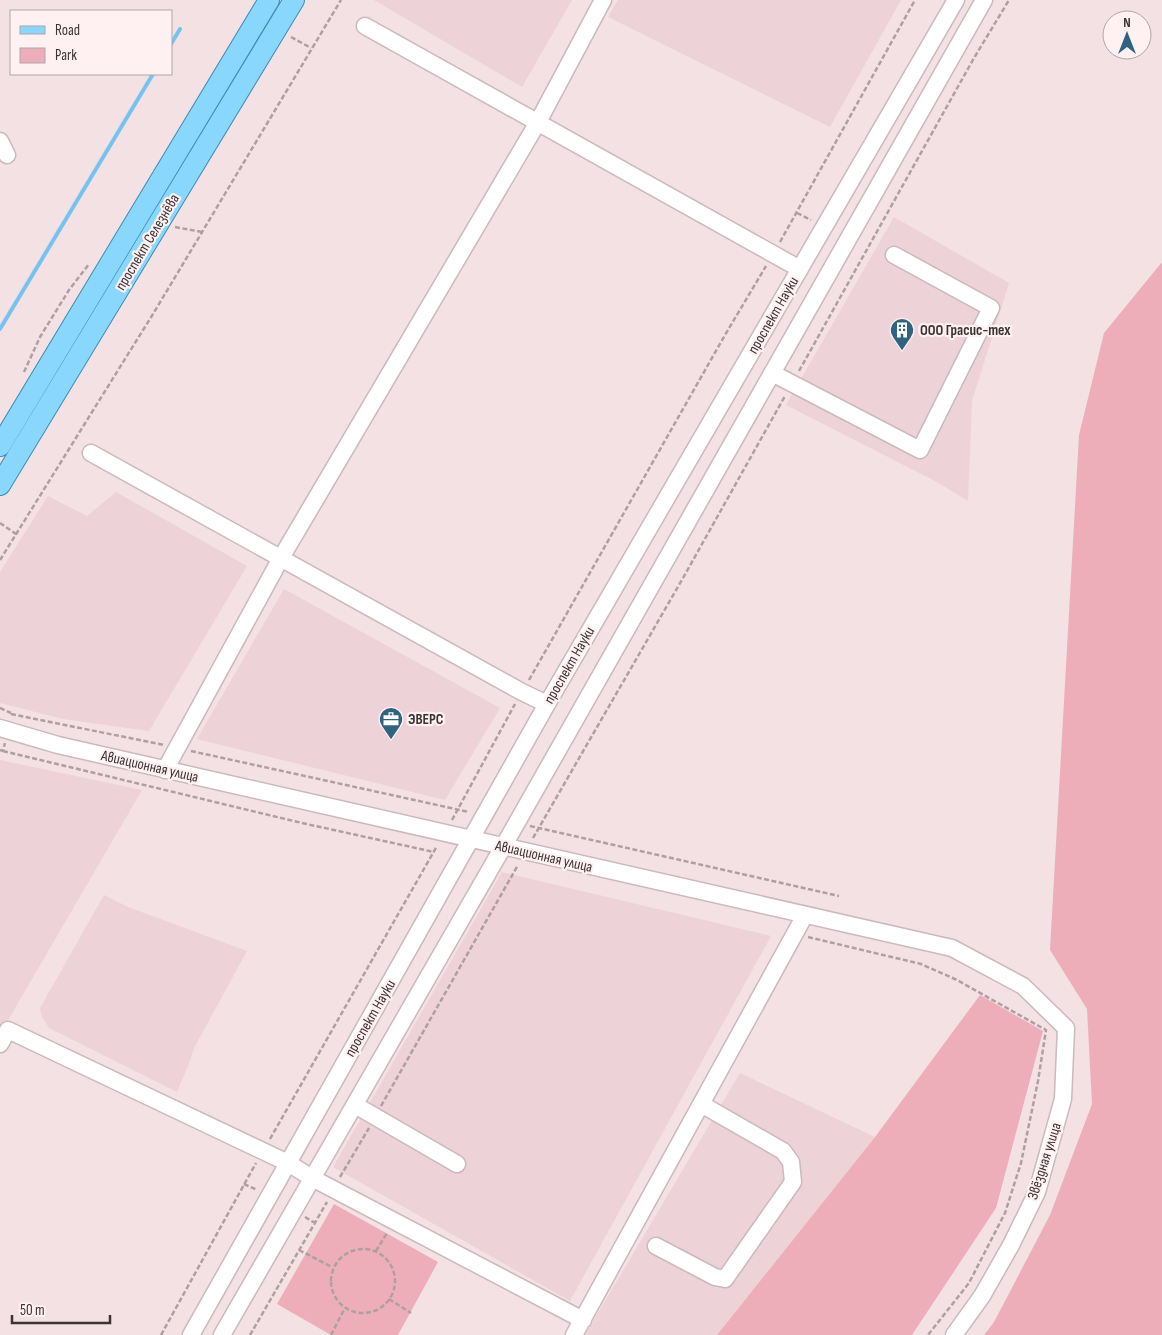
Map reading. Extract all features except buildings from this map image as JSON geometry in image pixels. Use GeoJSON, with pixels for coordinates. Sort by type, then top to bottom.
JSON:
{"type":"FeatureCollection","features":[{"type":"Feature","properties":{"kind":"main road","name":"проспект Селезнёва"},"geometry":{"type":"LineString","coordinates":[[0,446],[269,0]]}},
{"type":"Feature","properties":{"kind":"main road","name":"проспект Селезнёва"},"geometry":{"type":"LineString","coordinates":[[0,485],[294,0]]}},
{"type":"Feature","properties":{"kind":"street"},"geometry":{"type":"LineString","coordinates":[[165,770],[281,558],[538,122],[603,0]]}},
{"type":"Feature","properties":{"kind":"street","name":"проспект Науки"},"geometry":{"type":"LineString","coordinates":[[191,1335],[547,704],[956,0]]}},
{"type":"Feature","properties":{"kind":"street","name":"проспект Науки"},"geometry":{"type":"LineString","coordinates":[[222,1335],[503,847],[984,0]]}},
{"type":"Feature","properties":{"kind":"street"},"geometry":{"type":"LineString","coordinates":[[365,26],[800,269]]}},
{"type":"Feature","properties":{"kind":"street"},"geometry":{"type":"LineString","coordinates":[[772,373],[920,450],[991,308],[894,255]]}},
{"type":"Feature","properties":{"kind":"street"},"geometry":{"type":"LineString","coordinates":[[91,453],[522,692],[547,704]]}},
{"type":"Feature","properties":{"kind":"street","name":"Авиационная улица"},"geometry":{"type":"LineString","coordinates":[[0,729],[58,745],[165,770],[952,948],[1023,986],[1066,1028]]}},
{"type":"Feature","properties":{"kind":"street"},"geometry":{"type":"LineString","coordinates":[[574,1335],[805,916]]}},
{"type":"Feature","properties":{"kind":"street","name":"Звёздная улица"},"geometry":{"type":"LineString","coordinates":[[954,1335],[982,1296],[1011,1245],[1037,1192],[1063,1100],[1066,1028]]}},
{"type":"Feature","properties":{"kind":"street"},"geometry":{"type":"LineString","coordinates":[[0,1044],[8,1030],[288,1163],[312,1178],[583,1320]]}},
{"type":"Feature","properties":{"kind":"street"},"geometry":{"type":"LineString","coordinates":[[656,1246],[715,1277],[725,1279],[793,1182],[790,1162],[783,1152],[702,1104]]}},
{"type":"Feature","properties":{"kind":"street"},"geometry":{"type":"LineString","coordinates":[[354,1106],[458,1164]]}},
{"type":"Feature","properties":{"kind":"path"},"geometry":{"type":"LineString","coordinates":[[0,560],[153,314],[341,0]]}},
{"type":"Feature","properties":{"kind":"path"},"geometry":{"type":"LineString","coordinates":[[161,1335],[263,1151],[434,852],[522,692],[725,335],[774,254],[915,0]]}},
{"type":"Feature","properties":{"kind":"path"},"geometry":{"type":"LineString","coordinates":[[250,1335],[678,587],[974,58],[1009,0]]}},
{"type":"Feature","properties":{"kind":"path"},"geometry":{"type":"LineString","coordinates":[[0,524],[16,534]]}},
{"type":"Feature","properties":{"kind":"path"},"geometry":{"type":"LineString","coordinates":[[11,714],[177,748],[484,816]]}},
{"type":"Feature","properties":{"kind":"path"},"geometry":{"type":"LineString","coordinates":[[3,751],[302,823],[434,852]]}},
{"type":"Feature","properties":{"kind":"path"},"geometry":{"type":"LineString","coordinates":[[516,822],[839,896]]}},
{"type":"Feature","properties":{"kind":"path"},"geometry":{"type":"LineString","coordinates":[[795,934],[921,964],[957,980],[1046,1030],[1038,1081],[1021,1163],[1005,1213],[969,1283],[928,1335]]}},
{"type":"Feature","properties":{"kind":"path"},"geometry":{"type":"LineString","coordinates":[[376,1251],[394,1221]]}},
{"type":"Feature","properties":{"kind":"path"},"geometry":{"type":"LineString","coordinates":[[359,1248],[376,1251],[388,1260],[394,1272],[395,1286],[389,1299],[377,1310],[361,1313],[345,1308],[334,1297],[330,1283],[332,1268],[343,1254],[359,1248]]}},
{"type":"Feature","properties":{"kind":"path"},"geometry":{"type":"LineString","coordinates":[[299,1250],[332,1268]]}},
{"type":"Feature","properties":{"kind":"path"},"geometry":{"type":"LineString","coordinates":[[389,1299],[411,1313]]}},
{"type":"Feature","properties":{"kind":"path"},"geometry":{"type":"LineString","coordinates":[[331,1335],[345,1308]]}},
{"type":"Feature","properties":{"kind":"shaded area"},"geometry":{"type":"Polygon","coordinates":[[[374,0],[572,0],[522,87],[374,0]]]}},
{"type":"Feature","properties":{"kind":"shaded area"},"geometry":{"type":"Polygon","coordinates":[[[618,0],[901,0],[830,127],[608,17],[618,0]]]}},
{"type":"Feature","properties":{"kind":"shaded area","name":"ООО Грасис-тех"},"geometry":{"type":"Polygon","coordinates":[[[894,217],[1009,283],[972,401],[968,501],[937,482],[786,405],[894,217]]]}},
{"type":"Feature","properties":{"kind":"shaded area"},"geometry":{"type":"Polygon","coordinates":[[[116,492],[247,566],[149,731],[63,719],[0,703],[0,572],[48,496],[87,516],[116,492]]]}},
{"type":"Feature","properties":{"kind":"shaded area"},"geometry":{"type":"Polygon","coordinates":[[[284,589],[500,708],[445,800],[197,739],[284,589]]]}},
{"type":"Feature","properties":{"kind":"shaded area"},"geometry":{"type":"Polygon","coordinates":[[[0,760],[142,790],[0,1034],[0,760]]]}},
{"type":"Feature","properties":{"kind":"shaded area"},"geometry":{"type":"Polygon","coordinates":[[[502,872],[771,936],[570,1301],[333,1167],[502,872]]]}},
{"type":"Feature","properties":{"kind":"shaded area"},"geometry":{"type":"Polygon","coordinates":[[[104,895],[128,907],[247,951],[194,1048],[177,1092],[49,1028],[42,1017],[40,1008],[104,895]]]}},
{"type":"Feature","properties":{"kind":"shaded area"},"geometry":{"type":"Polygon","coordinates":[[[740,1073],[875,1137],[717,1335],[585,1335],[740,1073]]]}},
{"type":"Feature","properties":{"kind":"green space"},"geometry":{"type":"Polygon","coordinates":[[[1162,262],[1162,1335],[984,1335],[994,1322],[1050,1215],[1092,1104],[1087,1009],[1050,950],[1079,435],[1104,333],[1162,262]]]}},
{"type":"Feature","properties":{"kind":"green space"},"geometry":{"type":"Polygon","coordinates":[[[980,995],[1043,1031],[996,1208],[912,1335],[717,1335],[875,1137],[980,995]]]}},
{"type":"Feature","properties":{"kind":"green space"},"geometry":{"type":"Polygon","coordinates":[[[334,1204],[438,1262],[398,1335],[331,1335],[277,1304],[334,1204]]]}},
{"type":"Feature","properties":{"kind":"waterway"},"geometry":{"type":"LineString","coordinates":[[172,42],[180,29]]}},
{"type":"Feature","properties":{"kind":"waterway"},"geometry":{"type":"LineString","coordinates":[[0,329],[152,75]]}},
{"type":"Feature","properties":{"kind":"place","name":"ООО Грасис-тех"},"geometry":{"type":"Point","coordinates":[902,351]}},
{"type":"Feature","properties":{"kind":"place","name":"ЭВЕРС"},"geometry":{"type":"Point","coordinates":[391,740]}}]}
